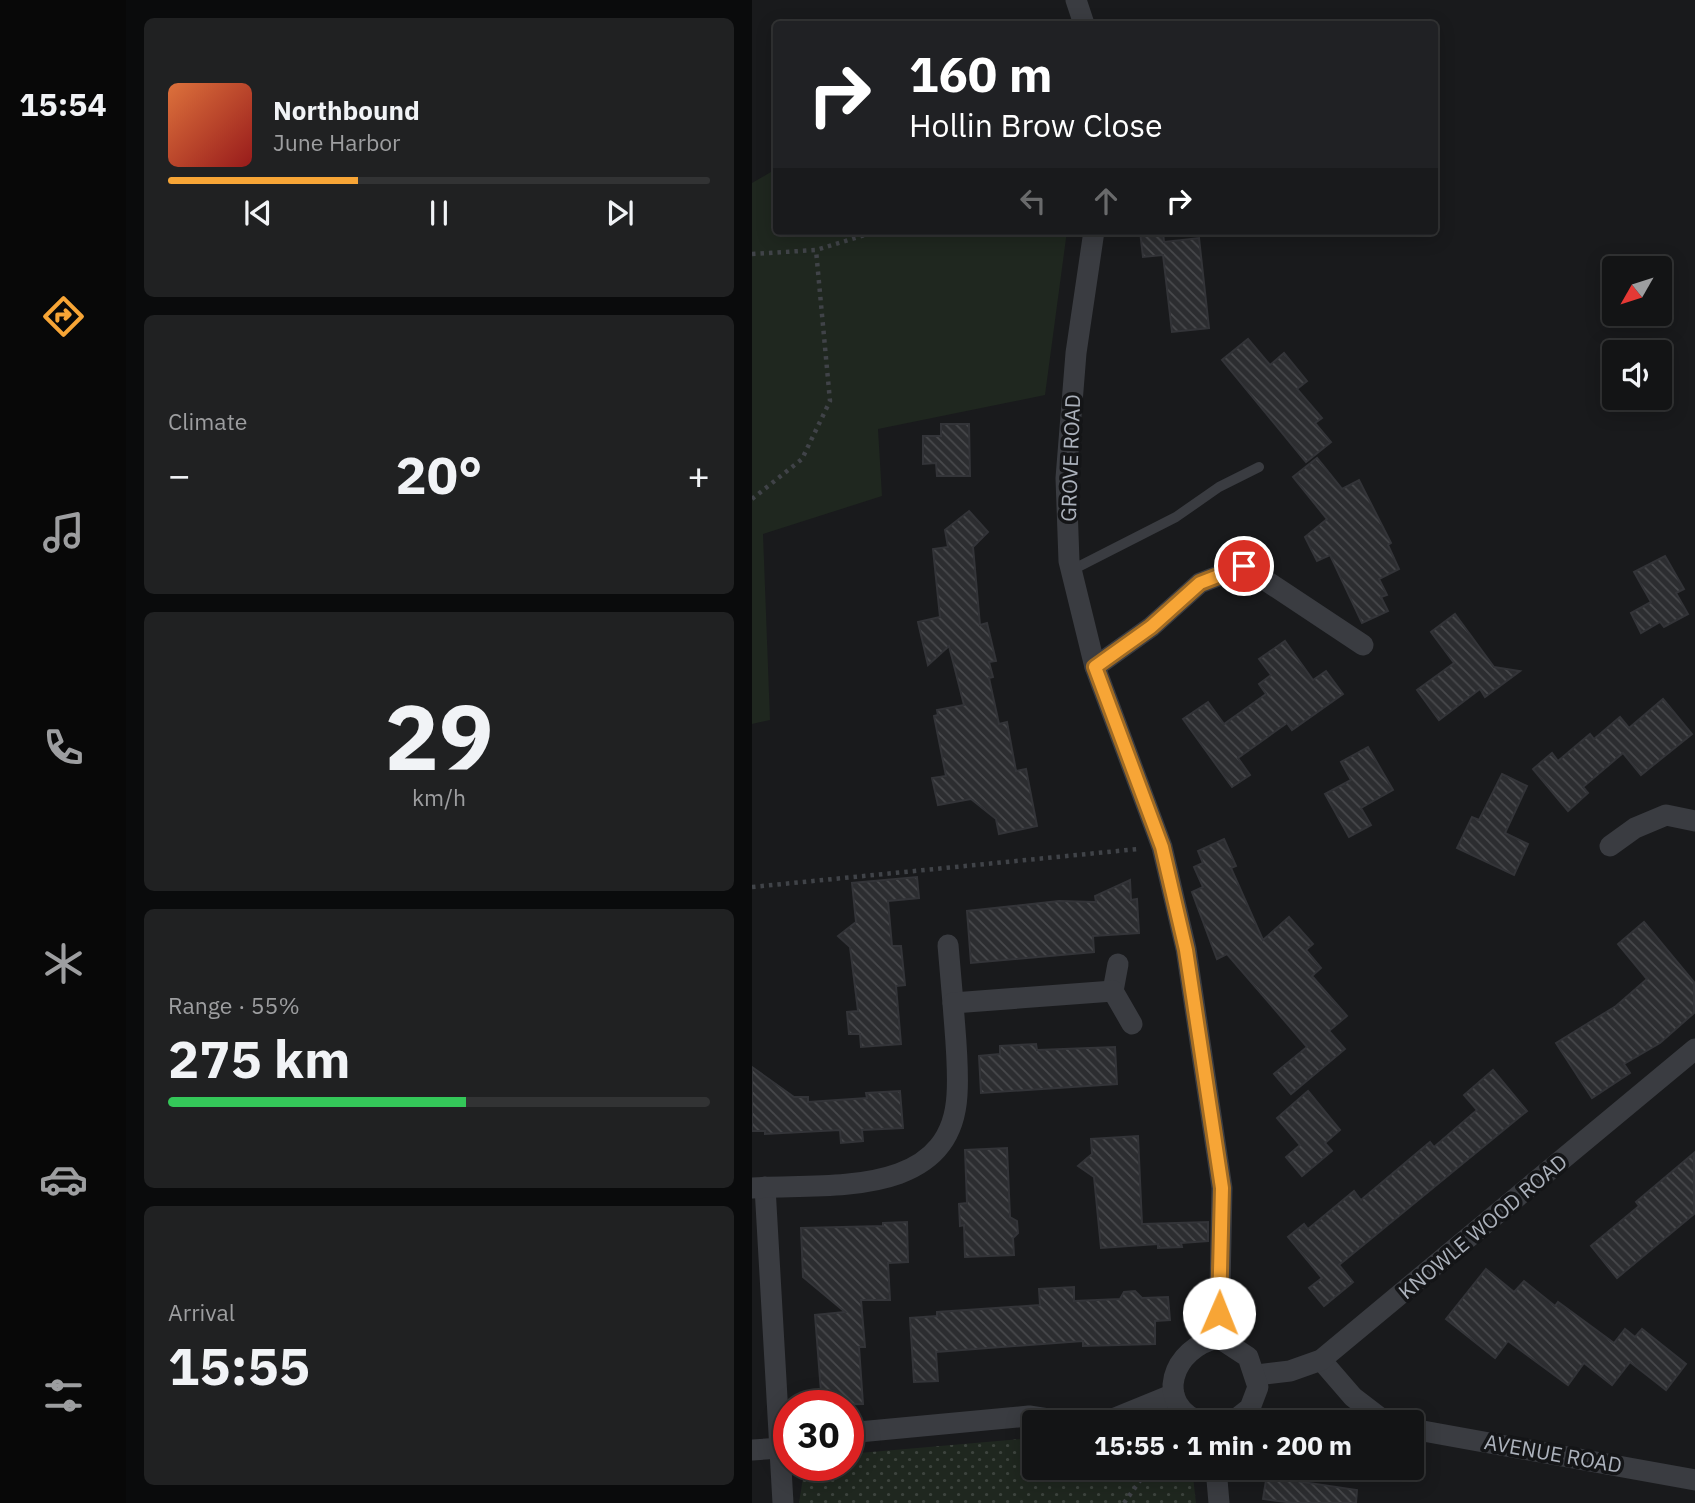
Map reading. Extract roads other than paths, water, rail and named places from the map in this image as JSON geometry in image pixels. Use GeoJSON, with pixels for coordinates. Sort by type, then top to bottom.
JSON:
{"type":"FeatureCollection","features":[{"type":"Feature","properties":{"kind":"street"},"geometry":{"type":"LineString","coordinates":[[1076,0],[1083,21]]}},
{"type":"Feature","properties":{"kind":"street","name":"GROVE ROAD"},"geometry":{"type":"LineString","coordinates":[[1093,235],[1076,353],[1066,478],[1072,569],[1095,667],[1162,847],[1186,950],[1222,1188],[1219,1338]]}},
{"type":"Feature","properties":{"kind":"street"},"geometry":{"type":"LineString","coordinates":[[1095,667],[1151,627],[1200,583],[1244,566],[1363,645]]}},
{"type":"Feature","properties":{"kind":"street"},"geometry":{"type":"LineString","coordinates":[[1610,846],[1635,828],[1666,814],[1695,821]]}},
{"type":"Feature","properties":{"kind":"street"},"geometry":{"type":"LineString","coordinates":[[779,1390],[759,1188],[877,1180],[915,1169],[939,1147],[953,1120],[957,1095],[948,945]]}},
{"type":"Feature","properties":{"kind":"street"},"geometry":{"type":"LineString","coordinates":[[1118,964],[1113,991],[1132,1024]]}},
{"type":"Feature","properties":{"kind":"street"},"geometry":{"type":"LineString","coordinates":[[953,1003],[1113,991]]}},
{"type":"Feature","properties":{"kind":"street","name":"KNOWLE WOOD ROAD"},"geometry":{"type":"LineString","coordinates":[[1257,1375],[1290,1371],[1321,1360],[1695,1049]]}},
{"type":"Feature","properties":{"kind":"street"},"geometry":{"type":"LineString","coordinates":[[1186,1410],[1174,1394],[1173,1380],[1185,1355],[1200,1342],[1219,1338],[1248,1357],[1257,1375],[1258,1387],[1247,1410]]}},
{"type":"Feature","properties":{"kind":"street"},"geometry":{"type":"LineString","coordinates":[[1321,1360],[1353,1397],[1370,1410]]}},
{"type":"Feature","properties":{"kind":"street"},"geometry":{"type":"LineString","coordinates":[[1135,1410],[1174,1394]]}},
{"type":"Feature","properties":{"kind":"street"},"geometry":{"type":"LineString","coordinates":[[864,1431],[1022,1417]]}},
{"type":"Feature","properties":{"kind":"street","name":"AVENUE ROAD"},"geometry":{"type":"LineString","coordinates":[[1424,1431],[1695,1480]]}},
{"type":"Feature","properties":{"kind":"street"},"geometry":{"type":"LineString","coordinates":[[752,1450],[773,1445]]}},
{"type":"Feature","properties":{"kind":"street"},"geometry":{"type":"LineString","coordinates":[[1217,1480],[1219,1503]]}},
{"type":"Feature","properties":{"kind":"street"},"geometry":{"type":"LineString","coordinates":[[783,1481],[783,1503]]}},
{"type":"Feature","properties":{"kind":"lane"},"geometry":{"type":"LineString","coordinates":[[1072,569],[1177,517],[1219,487],[1259,467]]}}]}
